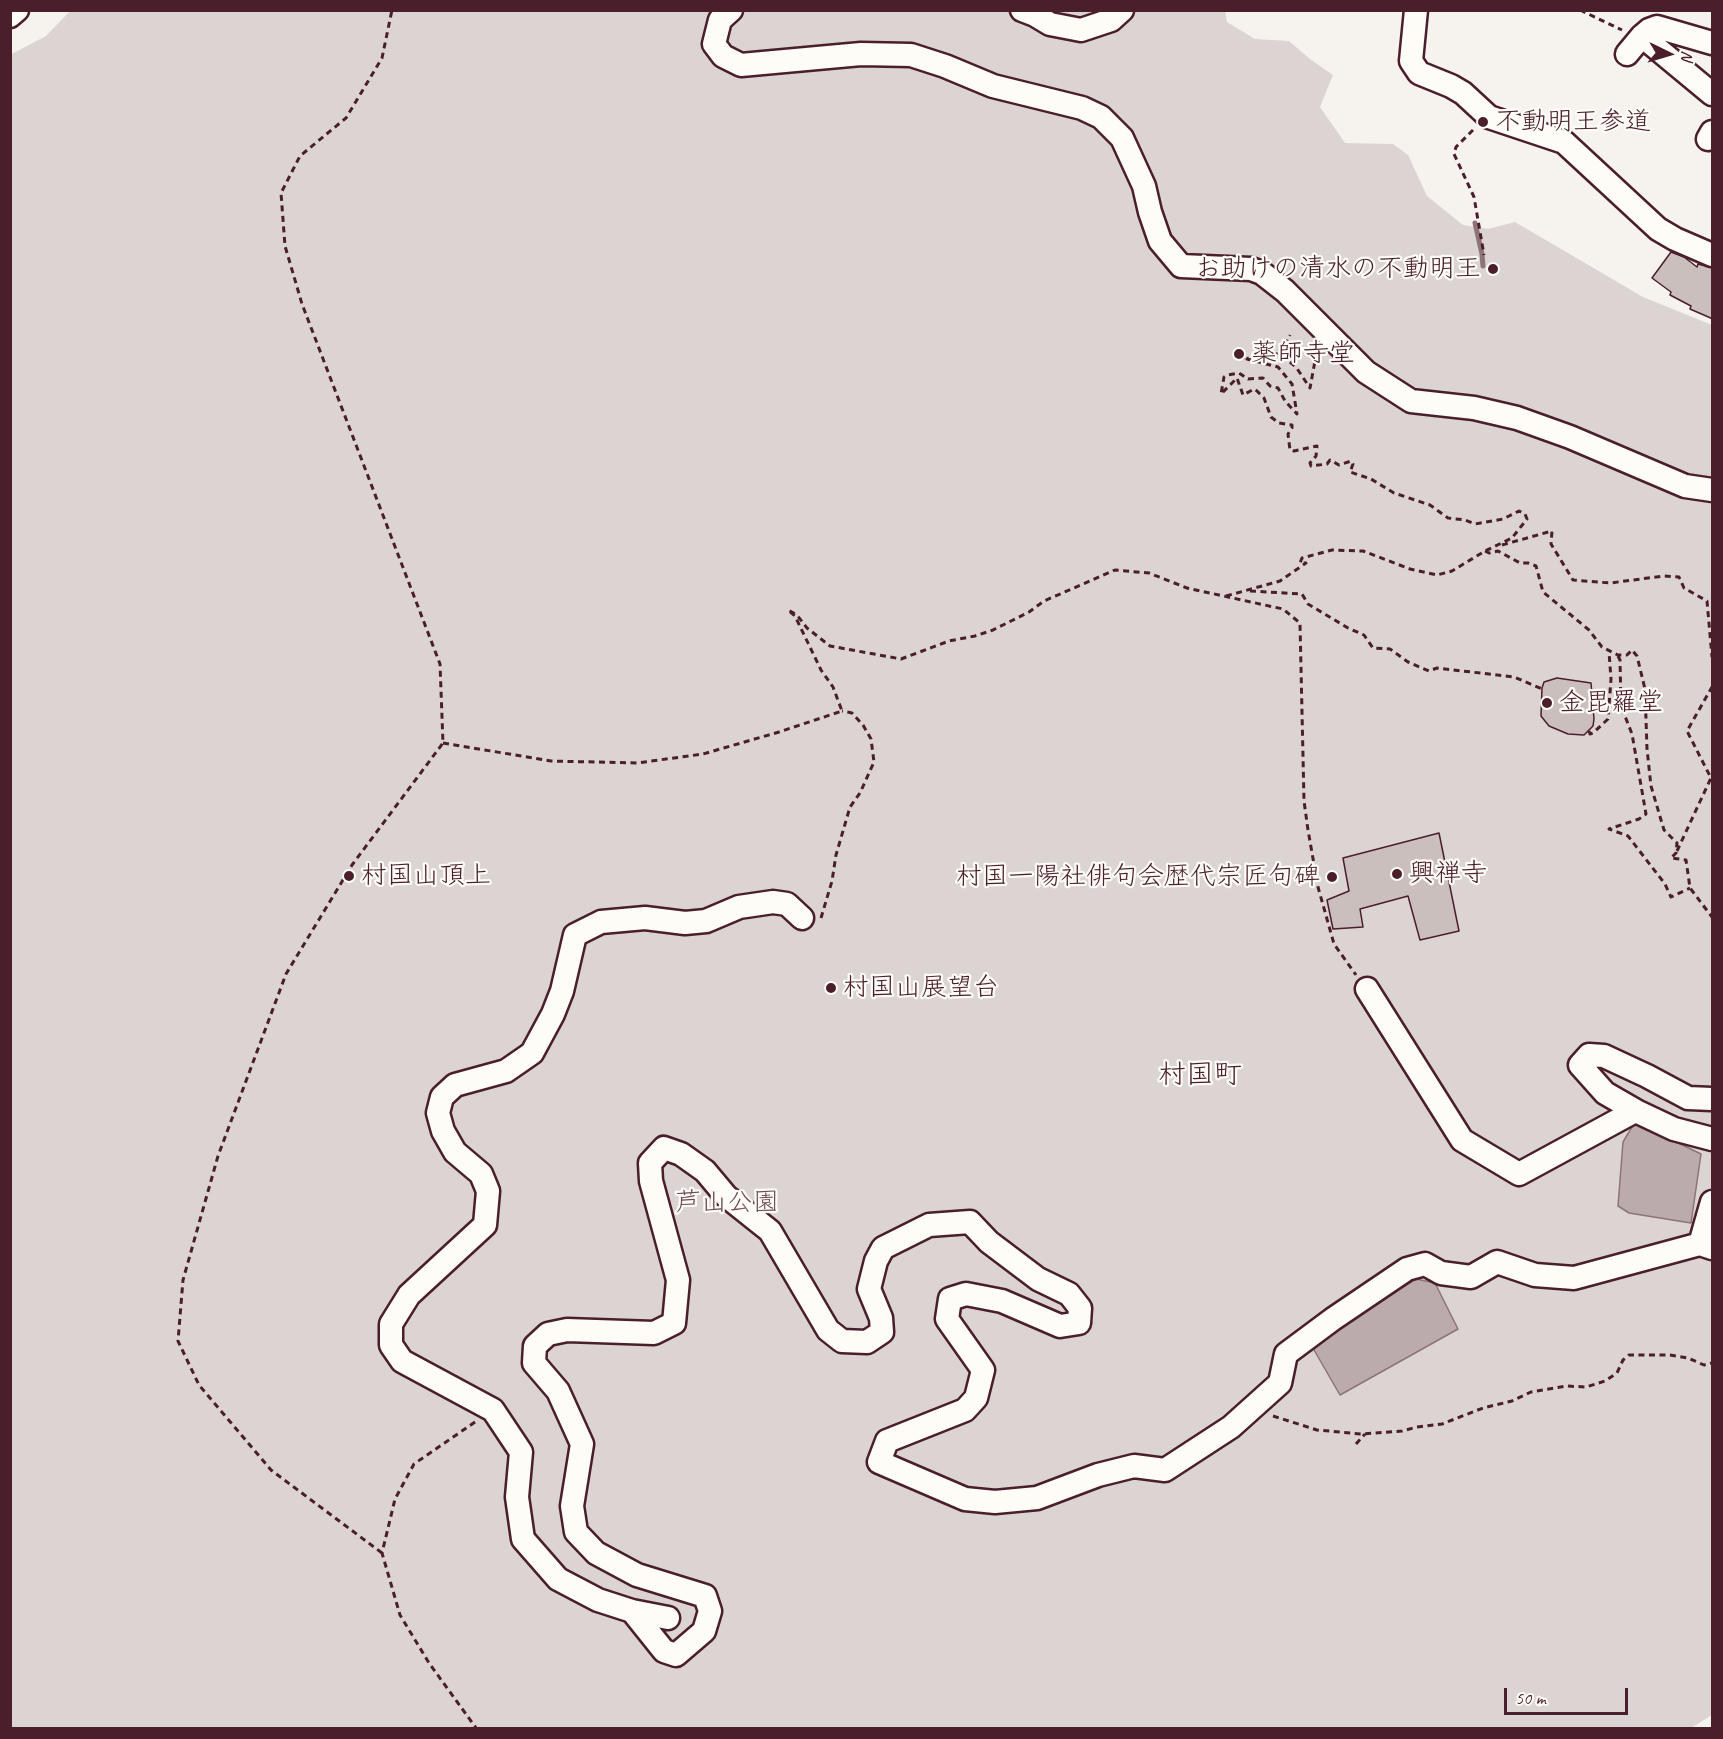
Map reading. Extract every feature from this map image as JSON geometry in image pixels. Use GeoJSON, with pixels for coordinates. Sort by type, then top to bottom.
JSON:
{"type":"FeatureCollection","features":[{"type":"Feature","properties":{"kind":"street"},"geometry":{"type":"LineString","coordinates":[[10,16],[17,10]]}},
{"type":"Feature","properties":{"kind":"street"},"geometry":{"type":"LineString","coordinates":[[730,10],[720,20],[714,44],[723,56],[741,65],[861,54],[911,55],[993,86],[1082,108],[1101,117],[1122,138],[1144,186],[1160,241],[1181,266],[1251,269],[1262,273],[1286,291],[1366,372],[1411,401],[1474,408],[1517,418],[1570,437],[1685,486],[1713,490]]}},
{"type":"Feature","properties":{"kind":"street"},"geometry":{"type":"LineString","coordinates":[[1022,10],[1050,24],[1081,30],[1111,20],[1122,10]]}},
{"type":"Feature","properties":{"kind":"street"},"geometry":{"type":"LineString","coordinates":[[1416,10],[1411,61],[1419,73],[1463,93],[1486,114],[1564,142],[1658,229],[1713,255]]}},
{"type":"Feature","properties":{"kind":"street"},"geometry":{"type":"LineString","coordinates":[[1713,43],[1657,27],[1649,30],[1636,43],[1713,94]]}},
{"type":"Feature","properties":{"kind":"street"},"geometry":{"type":"LineString","coordinates":[[668,1618],[632,1611],[598,1600],[558,1579],[523,1539],[517,1497],[521,1452],[493,1410],[402,1361],[391,1345],[391,1324],[409,1295],[485,1225],[488,1191],[481,1174],[455,1152],[443,1131],[438,1113],[442,1096],[454,1085],[506,1071],[532,1053],[559,999],[575,935],[602,922],[645,918],[685,923],[706,921],[739,907],[773,902],[787,904],[802,918]]}},
{"type":"Feature","properties":{"kind":"street"},"geometry":{"type":"LineString","coordinates":[[1367,989],[1462,1140],[1519,1174],[1635,1111]]}},
{"type":"Feature","properties":{"kind":"street"},"geometry":{"type":"LineString","coordinates":[[1713,1099],[1688,1098],[1604,1056],[1589,1055],[1580,1065],[1605,1093],[1635,1111],[1674,1130],[1713,1139]]}},
{"type":"Feature","properties":{"kind":"street"},"geometry":{"type":"LineString","coordinates":[[632,1611],[664,1651],[676,1655],[704,1631],[710,1611],[705,1596],[637,1575],[596,1553],[576,1532],[572,1506],[582,1444],[558,1391],[534,1363],[535,1346],[548,1334],[567,1330],[654,1333],[674,1323],[678,1280],[651,1181],[650,1164],[663,1148],[681,1154],[705,1172],[726,1196],[770,1232],[828,1330],[842,1341],[867,1342],[882,1332],[881,1318],[869,1289],[876,1261],[884,1248],[929,1225],[970,1222],[989,1242],[1038,1279],[1069,1294],[1080,1308],[1079,1323],[1060,1326],[1002,1301],[966,1294],[950,1299],[947,1319],[983,1371],[976,1398],[965,1410],[887,1441],[879,1462],[965,1499],[994,1502],[1037,1498],[1098,1475],[1134,1466],[1165,1470],[1232,1427],[1280,1383],[1286,1354],[1407,1269],[1425,1264],[1441,1273],[1471,1277],[1497,1262],[1535,1275],[1574,1278],[1706,1246],[1713,1202]]}},
{"type":"Feature","properties":{"kind":"path"},"geometry":{"type":"LineString","coordinates":[[381,1553],[271,1470],[199,1385],[178,1341],[183,1280],[218,1156],[286,974],[352,866],[443,743],[440,664],[302,304],[285,246],[281,193],[300,156],[346,118],[382,58],[392,10]]}},
{"type":"Feature","properties":{"kind":"path"},"geometry":{"type":"LineString","coordinates":[[1580,10],[1636,43]]}},
{"type":"Feature","properties":{"kind":"path"},"geometry":{"type":"LineString","coordinates":[[1484,255],[1474,197],[1454,153],[1456,147],[1486,114]]}},
{"type":"Feature","properties":{"kind":"path"},"geometry":{"type":"LineString","coordinates":[[1281,355],[1290,335]]}},
{"type":"Feature","properties":{"kind":"path"},"geometry":{"type":"LineString","coordinates":[[1247,359],[1260,350],[1281,355],[1296,367],[1310,388],[1318,344]]}},
{"type":"Feature","properties":{"kind":"path"},"geometry":{"type":"LineString","coordinates":[[1225,596],[1280,581],[1306,563],[1300,563],[1302,558],[1332,550],[1363,551],[1410,569],[1437,575],[1452,571],[1512,538],[1527,519],[1525,514],[1519,511],[1503,519],[1475,524],[1448,518],[1430,505],[1394,493],[1371,479],[1350,472],[1353,464],[1351,462],[1339,465],[1330,460],[1327,464],[1311,466],[1310,463],[1316,456],[1317,447],[1290,450],[1288,434],[1292,425],[1279,423],[1271,417],[1264,398],[1257,390],[1254,389],[1243,395],[1237,378],[1221,394],[1224,377],[1227,375],[1239,373],[1248,379],[1263,378],[1270,386],[1278,388],[1285,401],[1297,414],[1292,384],[1278,367],[1239,356]]}},
{"type":"Feature","properties":{"kind":"path"},"geometry":{"type":"LineString","coordinates":[[1485,551],[1552,531],[1551,544],[1573,580],[1610,583],[1664,576],[1679,577],[1683,588],[1707,601],[1713,657]]}},
{"type":"Feature","properties":{"kind":"path"},"geometry":{"type":"LineString","coordinates":[[1485,551],[1498,552],[1520,563],[1536,566],[1544,592],[1559,607],[1581,623],[1602,647],[1618,655],[1627,655],[1632,650],[1638,656],[1646,689],[1647,750],[1651,786],[1664,830],[1677,843],[1675,855]]}},
{"type":"Feature","properties":{"kind":"path"},"geometry":{"type":"LineString","coordinates":[[842,711],[833,687],[821,670],[795,616],[788,610],[797,615],[807,628],[830,646],[901,659],[949,641],[993,630],[1029,612],[1044,601],[1115,570],[1149,573],[1187,588],[1283,609],[1300,623],[1304,801],[1318,887],[1334,944],[1367,989]]}},
{"type":"Feature","properties":{"kind":"path"},"geometry":{"type":"LineString","coordinates":[[1225,596],[1250,591],[1302,594],[1308,604],[1364,635],[1373,648],[1390,649],[1408,663],[1429,671],[1437,668],[1514,677],[1542,689]]}},
{"type":"Feature","properties":{"kind":"path"},"geometry":{"type":"LineString","coordinates":[[1589,731],[1590,734],[1593,733],[1608,719],[1611,679],[1609,652]]}},
{"type":"Feature","properties":{"kind":"path"},"geometry":{"type":"LineString","coordinates":[[1618,655],[1621,706],[1632,734],[1646,814],[1639,819],[1609,829],[1628,836],[1659,876],[1671,897],[1690,888]]}},
{"type":"Feature","properties":{"kind":"path"},"geometry":{"type":"LineString","coordinates":[[1713,687],[1688,731],[1711,778],[1675,855],[1671,858],[1686,860],[1690,888],[1713,917]]}},
{"type":"Feature","properties":{"kind":"path"},"geometry":{"type":"LineString","coordinates":[[443,743],[551,761],[637,762],[703,754],[842,711],[852,713],[863,725],[871,739],[874,762],[860,793],[850,807],[821,920],[813,923],[802,918]]}},
{"type":"Feature","properties":{"kind":"path"},"geometry":{"type":"LineString","coordinates":[[1251,1409],[1317,1430],[1366,1433],[1402,1431],[1442,1424],[1483,1408],[1512,1401],[1531,1392],[1566,1386],[1586,1387],[1605,1381],[1617,1372],[1623,1360],[1629,1355],[1670,1356],[1688,1358],[1704,1365],[1713,1364]]}},
{"type":"Feature","properties":{"kind":"path"},"geometry":{"type":"LineString","coordinates":[[476,1728],[429,1663],[400,1615],[381,1553],[395,1499],[414,1464],[493,1410]]}},
{"type":"Feature","properties":{"kind":"path"},"geometry":{"type":"LineString","coordinates":[[1356,1444],[1366,1433]]}},
{"type":"Feature","properties":{"kind":"green space","name":"芦山公園"},"geometry":{"type":"Polygon","coordinates":[[[71,10],[1225,11],[1227,22],[1255,39],[1289,41],[1333,75],[1320,107],[1345,143],[1393,144],[1408,155],[1427,196],[1463,225],[1488,229],[1515,222],[1643,297],[1712,325],[1712,1715],[1691,1728],[11,1728],[10,55],[46,36],[71,10]]]}},
{"type":"Feature","properties":{"kind":"shaded area"},"geometry":{"type":"Polygon","coordinates":[[[1635,1122],[1701,1154],[1691,1223],[1629,1213],[1618,1206],[1623,1142],[1635,1122]]]}},
{"type":"Feature","properties":{"kind":"shaded area"},"geometry":{"type":"Polygon","coordinates":[[[1416,1279],[1435,1283],[1458,1329],[1340,1395],[1310,1343],[1416,1279]]]}},
{"type":"Feature","properties":{"kind":"building"},"geometry":{"type":"Polygon","coordinates":[[[1671,252],[1684,257],[1697,267],[1698,264],[1713,268],[1713,319],[1690,309],[1691,306],[1670,295],[1671,292],[1652,278],[1671,252]]]}},
{"type":"Feature","properties":{"kind":"building"},"geometry":{"type":"Polygon","coordinates":[[[1557,678],[1591,683],[1594,719],[1593,726],[1584,735],[1568,734],[1549,726],[1541,716],[1544,682],[1557,678]]]}},
{"type":"Feature","properties":{"kind":"building","name":"興禅寺"},"geometry":{"type":"Polygon","coordinates":[[[1439,833],[1459,931],[1420,940],[1408,896],[1360,909],[1363,927],[1333,929],[1327,900],[1349,891],[1343,858],[1439,833]]]}},
{"type":"Feature","properties":{"kind":"waterway"},"geometry":{"type":"LineString","coordinates":[[1475,223],[1483,266]]}},
{"type":"Feature","properties":{"kind":"place","name":"不動明王参道"},"geometry":{"type":"Point","coordinates":[1483,122]}},
{"type":"Feature","properties":{"kind":"place","name":"お助けの清水の不動明王"},"geometry":{"type":"Point","coordinates":[1493,269]}},
{"type":"Feature","properties":{"kind":"place","name":"薬師寺堂"},"geometry":{"type":"Point","coordinates":[1239,354]}},
{"type":"Feature","properties":{"kind":"place","name":"金毘羅堂"},"geometry":{"type":"Point","coordinates":[1547,703]}},
{"type":"Feature","properties":{"kind":"place","name":"興禅寺"},"geometry":{"type":"Point","coordinates":[1397,874]}},
{"type":"Feature","properties":{"kind":"place","name":"村国山頂上"},"geometry":{"type":"Point","coordinates":[349,876]}},
{"type":"Feature","properties":{"kind":"place","name":"村国一陽社俳句会歴代宗匠句碑"},"geometry":{"type":"Point","coordinates":[1332,877]}},
{"type":"Feature","properties":{"kind":"place","name":"村国山展望台"},"geometry":{"type":"Point","coordinates":[831,988]}},
{"type":"Feature","properties":{"kind":"district","name":"村国町"},"geometry":{"type":"Point","coordinates":[1200,1076]}}]}
